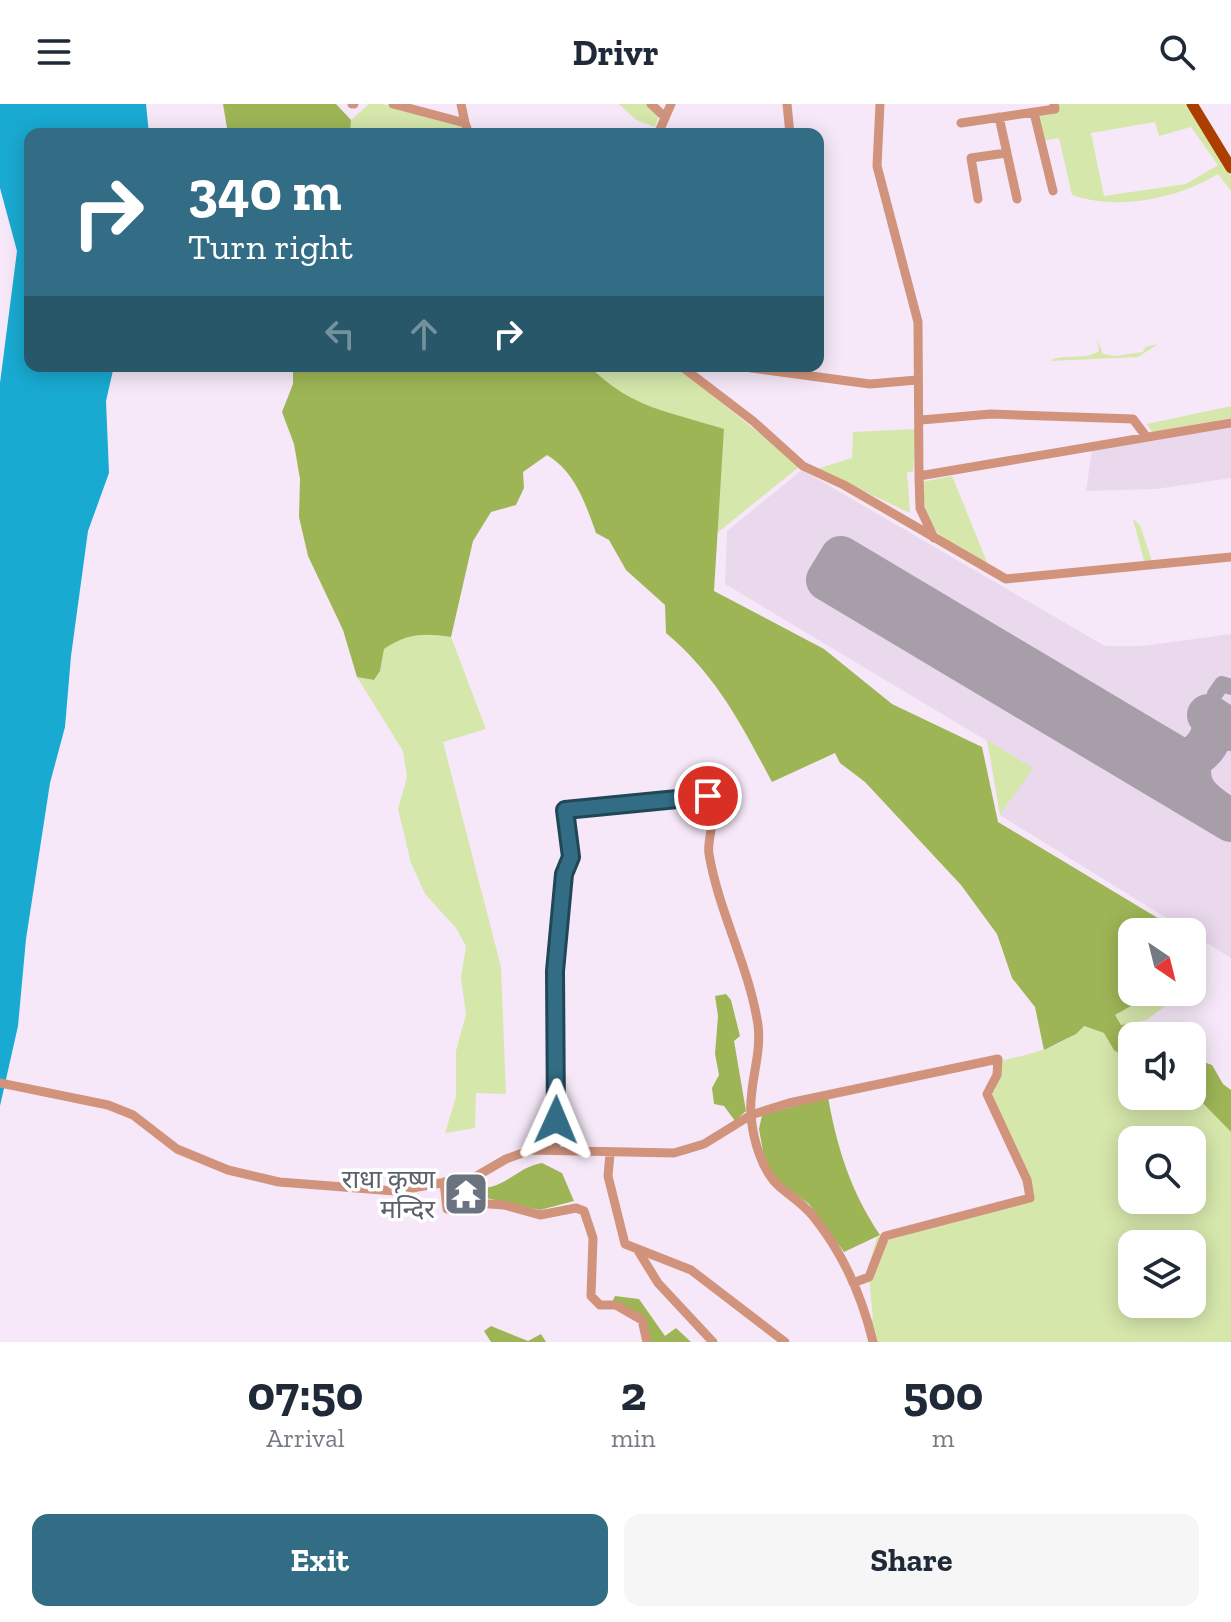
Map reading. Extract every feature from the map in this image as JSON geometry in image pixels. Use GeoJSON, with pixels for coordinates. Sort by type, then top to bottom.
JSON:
{"type":"FeatureCollection","features":[{"type":"Feature","properties":{"kind":"main road"},"geometry":{"type":"LineString","coordinates":[[1192,104],[1231,168]]}},
{"type":"Feature","properties":{"kind":"street"},"geometry":{"type":"LineString","coordinates":[[393,104],[465,123]]}},
{"type":"Feature","properties":{"kind":"street"},"geometry":{"type":"LineString","coordinates":[[461,104],[467,128]]}},
{"type":"Feature","properties":{"kind":"street"},"geometry":{"type":"LineString","coordinates":[[651,104],[665,117]]}},
{"type":"Feature","properties":{"kind":"street"},"geometry":{"type":"LineString","coordinates":[[660,128],[671,104]]}},
{"type":"Feature","properties":{"kind":"street"},"geometry":{"type":"LineString","coordinates":[[787,104],[789,128]]}},
{"type":"Feature","properties":{"kind":"street"},"geometry":{"type":"LineString","coordinates":[[880,104],[877,166],[918,322],[920,508],[934,538]]}},
{"type":"Feature","properties":{"kind":"street"},"geometry":{"type":"LineString","coordinates":[[961,123],[1055,109],[1054,104]]}},
{"type":"Feature","properties":{"kind":"street"},"geometry":{"type":"LineString","coordinates":[[1034,113],[1053,191]]}},
{"type":"Feature","properties":{"kind":"street"},"geometry":{"type":"LineString","coordinates":[[999,117],[1017,199]]}},
{"type":"Feature","properties":{"kind":"street"},"geometry":{"type":"LineString","coordinates":[[978,199],[971,158],[1006,153]]}},
{"type":"Feature","properties":{"kind":"street"},"geometry":{"type":"LineString","coordinates":[[689,372],[753,421],[803,466],[844,485],[1006,579],[1231,557]]}},
{"type":"Feature","properties":{"kind":"street"},"geometry":{"type":"LineString","coordinates":[[781,372],[870,384],[917,380]]}},
{"type":"Feature","properties":{"kind":"street"},"geometry":{"type":"LineString","coordinates":[[921,420],[991,414],[1133,419],[1145,435]]}},
{"type":"Feature","properties":{"kind":"street"},"geometry":{"type":"LineString","coordinates":[[919,476],[1055,455],[1145,435],[1231,423]]}},
{"type":"Feature","properties":{"kind":"street"},"geometry":{"type":"LineString","coordinates":[[556,1148],[555,978],[564,874],[571,857],[565,810],[702,795],[711,798],[714,809],[708,849],[713,877],[752,993],[758,1026],[751,1115],[768,1175],[811,1214],[840,1255],[873,1342]]}},
{"type":"Feature","properties":{"kind":"street"},"geometry":{"type":"LineString","coordinates":[[0,1083],[38,1089],[120,1110],[202,1162],[258,1178],[395,1191],[475,1177],[506,1159],[531,1150],[556,1148],[610,1154],[674,1153],[704,1144],[751,1115],[807,1098],[998,1059],[997,1075],[987,1094],[1027,1180],[1030,1198],[885,1236],[869,1277],[853,1283]]}},
{"type":"Feature","properties":{"kind":"street"},"geometry":{"type":"LineString","coordinates":[[610,1154],[608,1176],[625,1244],[691,1270],[706,1285],[757,1318],[785,1342]]}},
{"type":"Feature","properties":{"kind":"street"},"geometry":{"type":"LineString","coordinates":[[444,1182],[447,1209],[491,1203],[540,1215],[576,1208],[584,1211],[593,1238],[591,1296],[600,1305],[616,1305],[642,1320],[647,1342]]}},
{"type":"Feature","properties":{"kind":"street"},"geometry":{"type":"LineString","coordinates":[[637,1248],[658,1283],[713,1342]]}},
{"type":"Feature","properties":{"kind":"shaded area"},"geometry":{"type":"Polygon","coordinates":[[[1231,427],[1231,478],[1156,489],[1086,491],[1092,450],[1231,427]]]}},
{"type":"Feature","properties":{"kind":"shaded area"},"geometry":{"type":"Polygon","coordinates":[[[802,470],[1105,646],[1143,646],[1231,634],[1231,958],[1206,943],[1206,918],[1166,918],[1000,815],[1032,768],[725,584],[727,531],[802,470]]]}},
{"type":"Feature","properties":{"kind":"green space"},"geometry":{"type":"Polygon","coordinates":[[[223,104],[336,104],[351,120],[350,128],[227,128],[223,104]]]}},
{"type":"Feature","properties":{"kind":"green space"},"geometry":{"type":"Polygon","coordinates":[[[369,104],[382,104],[464,128],[350,128],[351,120],[369,104]]]}},
{"type":"Feature","properties":{"kind":"green space"},"geometry":{"type":"Polygon","coordinates":[[[619,104],[648,104],[659,115],[655,127],[636,120],[619,104]]]}},
{"type":"Feature","properties":{"kind":"green space"},"geometry":{"type":"Polygon","coordinates":[[[1057,104],[1188,104],[1231,176],[1231,191],[1218,174],[1184,190],[1147,200],[1109,202],[1072,195],[1059,138],[1043,141],[1039,116],[1057,104]],[[1155,122],[1091,133],[1104,196],[1186,184],[1218,165],[1191,127],[1159,136],[1155,122]]]}},
{"type":"Feature","properties":{"kind":"green space"},"geometry":{"type":"Polygon","coordinates":[[[1097,339],[1103,354],[1115,356],[1143,352],[1145,347],[1158,344],[1138,357],[1050,361],[1093,354],[1099,351],[1097,339]]]}},
{"type":"Feature","properties":{"kind":"green space"},"geometry":{"type":"Polygon","coordinates":[[[293,372],[596,372],[636,400],[724,429],[714,591],[824,649],[892,704],[982,747],[998,822],[1158,918],[1118,918],[1118,1006],[1131,1006],[1115,1015],[1119,1022],[1118,1053],[1104,1033],[1084,1026],[1076,1034],[1044,1050],[1035,1007],[1012,978],[997,934],[961,885],[865,782],[840,763],[835,753],[772,782],[714,684],[666,633],[665,605],[626,570],[609,540],[596,533],[572,479],[547,455],[523,472],[524,488],[516,505],[491,512],[473,541],[451,637],[408,637],[384,649],[380,671],[374,680],[357,677],[343,630],[308,556],[299,517],[300,479],[294,444],[282,412],[293,384],[293,372]]]}},
{"type":"Feature","properties":{"kind":"green space"},"geometry":{"type":"Polygon","coordinates":[[[595,372],[683,372],[800,466],[717,533],[724,429],[633,401],[613,389],[595,372]]]}},
{"type":"Feature","properties":{"kind":"green space"},"geometry":{"type":"Polygon","coordinates":[[[1231,406],[1231,418],[1152,432],[1147,424],[1231,406]]]}},
{"type":"Feature","properties":{"kind":"green space"},"geometry":{"type":"Polygon","coordinates":[[[916,429],[913,472],[907,472],[910,513],[817,469],[852,458],[853,432],[916,429]]]}},
{"type":"Feature","properties":{"kind":"green space"},"geometry":{"type":"Polygon","coordinates":[[[952,476],[989,567],[949,544],[927,514],[922,482],[952,476]]]}},
{"type":"Feature","properties":{"kind":"green space"},"geometry":{"type":"Polygon","coordinates":[[[1133,519],[1140,525],[1153,564],[1145,565],[1133,519]]]}},
{"type":"Feature","properties":{"kind":"green space"},"geometry":{"type":"Polygon","coordinates":[[[424,632],[451,637],[486,729],[443,742],[501,967],[506,1094],[476,1093],[475,1128],[445,1133],[456,1097],[456,1051],[466,1014],[461,978],[466,946],[456,928],[425,894],[411,863],[398,809],[407,777],[403,751],[357,677],[374,680],[380,671],[384,649],[402,638],[424,632]]]}},
{"type":"Feature","properties":{"kind":"green space"},"geometry":{"type":"Polygon","coordinates":[[[987,740],[1033,768],[1000,815],[987,740]]]}},
{"type":"Feature","properties":{"kind":"green space"},"geometry":{"type":"Polygon","coordinates":[[[726,994],[731,1000],[740,1036],[734,1041],[746,1111],[735,1121],[724,1106],[714,1104],[712,1088],[719,1075],[715,1054],[718,1016],[715,996],[726,994]]]}},
{"type":"Feature","properties":{"kind":"green space"},"geometry":{"type":"Polygon","coordinates":[[[1131,1006],[1165,1006],[1147,1020],[1137,1022],[1119,1022],[1115,1015],[1131,1006]]]}},
{"type":"Feature","properties":{"kind":"green space"},"geometry":{"type":"Polygon","coordinates":[[[1083,1026],[1104,1033],[1118,1052],[1118,1110],[1206,1110],[1206,1106],[1231,1132],[1231,1342],[875,1342],[870,1320],[873,1319],[868,1267],[877,1237],[1034,1194],[991,1093],[1000,1077],[1001,1061],[1066,1040],[1083,1026]]]}},
{"type":"Feature","properties":{"kind":"green space"},"geometry":{"type":"Polygon","coordinates":[[[1206,1063],[1212,1065],[1223,1084],[1231,1090],[1231,1132],[1206,1106],[1206,1063]]]}},
{"type":"Feature","properties":{"kind":"green space"},"geometry":{"type":"Polygon","coordinates":[[[828,1097],[846,1169],[880,1235],[844,1252],[809,1204],[776,1180],[764,1157],[759,1129],[762,1115],[828,1097]]]}},
{"type":"Feature","properties":{"kind":"green space"},"geometry":{"type":"Polygon","coordinates":[[[542,1163],[562,1173],[574,1201],[540,1210],[486,1198],[484,1188],[500,1184],[542,1163]]]}},
{"type":"Feature","properties":{"kind":"green space"},"geometry":{"type":"Polygon","coordinates":[[[615,1296],[639,1299],[665,1336],[676,1328],[691,1342],[649,1342],[646,1322],[612,1302],[615,1296]]]}},
{"type":"Feature","properties":{"kind":"green space"},"geometry":{"type":"Polygon","coordinates":[[[491,1326],[528,1341],[541,1334],[546,1342],[491,1342],[484,1331],[491,1326]]]}},
{"type":"Feature","properties":{"kind":"water"},"geometry":{"type":"Polygon","coordinates":[[[0,104],[146,104],[148,128],[24,128],[24,372],[113,372],[106,401],[109,473],[88,531],[65,727],[50,783],[26,939],[18,1026],[0,1106],[0,383],[17,251],[0,188],[0,104]]]}},
{"type":"Feature","properties":{"kind":"taxiway"},"geometry":{"type":"LineString","coordinates":[[1215,694],[1222,684],[1231,687]]}},
{"type":"Feature","properties":{"kind":"taxiway"},"geometry":{"type":"LineString","coordinates":[[1135,748],[1172,768],[1184,771],[1194,769],[1210,752],[1231,716]]}},
{"type":"Feature","properties":{"kind":"taxiway"},"geometry":{"type":"LineString","coordinates":[[1205,760],[1205,782],[1231,805]]}},
{"type":"Feature","properties":{"kind":"runway"},"geometry":{"type":"LineString","coordinates":[[1231,730],[1208,715],[1212,729],[1207,744],[1196,755],[1182,760],[841,557],[827,580],[1231,821]]}},
{"type":"Feature","properties":{"kind":"place","name":"राधा कृष्ण मन्दिर"},"geometry":{"type":"Point","coordinates":[466,1194]}},
{"type":"Feature","properties":{"kind":"route"},"geometry":{"type":"LineString","coordinates":[[556,1120],[556,950],[564,874],[571,857],[565,810],[708,796]]}}]}
